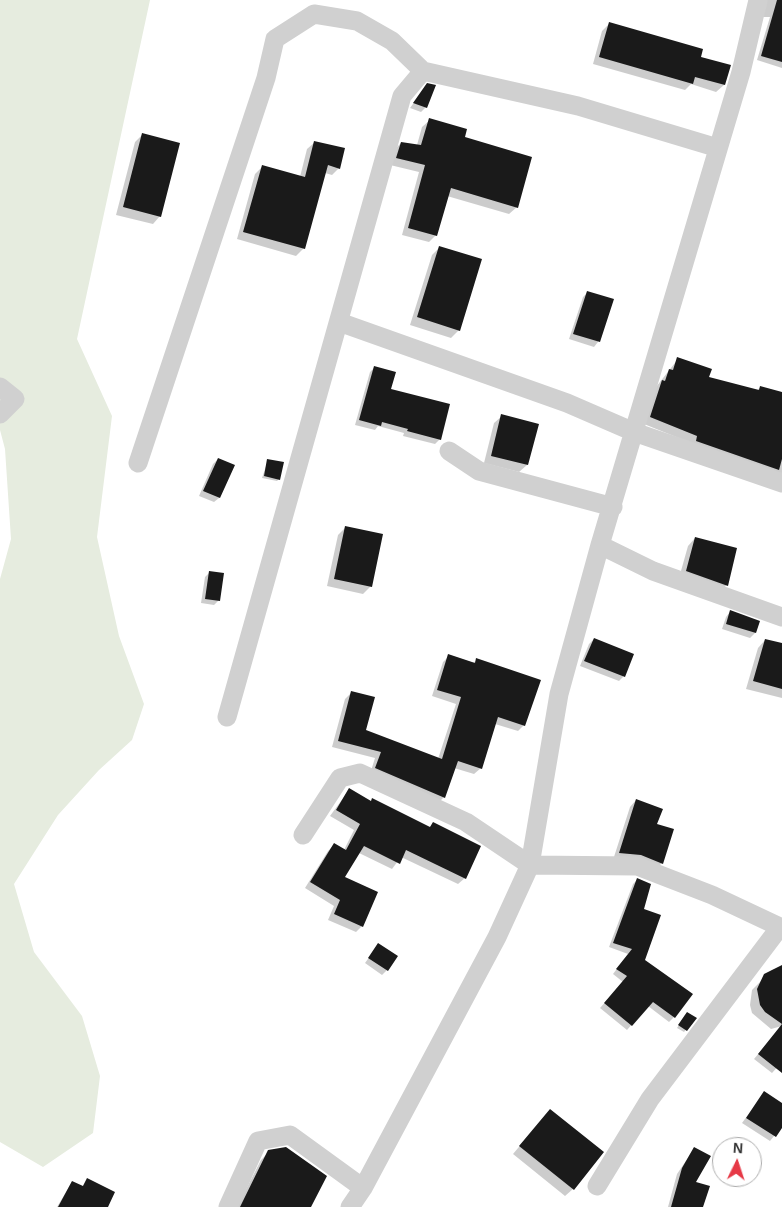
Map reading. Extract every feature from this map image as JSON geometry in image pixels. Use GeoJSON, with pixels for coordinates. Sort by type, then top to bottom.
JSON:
{"type":"FeatureCollection","features":[{"type":"Feature","properties":{"kind":"street"},"geometry":{"type":"LineString","coordinates":[[350,1207],[363,1188],[497,937],[530,865],[559,694],[600,545],[613,507],[741,72],[758,0]]}},
{"type":"Feature","properties":{"kind":"street"},"geometry":{"type":"LineString","coordinates":[[138,463],[266,78],[275,39],[314,14],[357,21],[392,41],[423,71],[578,106],[718,148]]}},
{"type":"Feature","properties":{"kind":"street"},"geometry":{"type":"LineString","coordinates":[[227,717],[402,96],[423,71]]}},
{"type":"Feature","properties":{"kind":"street"},"geometry":{"type":"LineString","coordinates":[[339,322],[567,403],[634,432],[782,483]]}},
{"type":"Feature","properties":{"kind":"street"},"geometry":{"type":"LineString","coordinates":[[0,386],[15,400],[0,414]]}},
{"type":"Feature","properties":{"kind":"street"},"geometry":{"type":"LineString","coordinates":[[449,451],[479,471],[613,507]]}},
{"type":"Feature","properties":{"kind":"street"},"geometry":{"type":"LineString","coordinates":[[600,545],[653,571],[782,617]]}},
{"type":"Feature","properties":{"kind":"street"},"geometry":{"type":"LineString","coordinates":[[303,835],[340,778],[360,773],[466,822],[530,865],[637,866],[712,895],[781,927],[650,1099],[597,1186]]}},
{"type":"Feature","properties":{"kind":"street"},"geometry":{"type":"LineString","coordinates":[[228,1207],[258,1141],[290,1135],[363,1188]]}},
{"type":"Feature","properties":{"kind":"shaded area"},"geometry":{"type":"Polygon","coordinates":[[[0,0],[150,0],[77,339],[112,416],[97,537],[119,636],[144,704],[132,740],[99,770],[58,815],[14,884],[34,952],[82,1016],[100,1076],[93,1133],[43,1167],[0,1142],[0,579],[11,539],[5,449],[0,430],[0,0]]]}},
{"type":"Feature","properties":{"kind":"building"},"geometry":{"type":"Polygon","coordinates":[[[777,0],[782,0],[782,62],[761,56],[777,0]]]}},
{"type":"Feature","properties":{"kind":"building"},"geometry":{"type":"Polygon","coordinates":[[[609,22],[703,49],[701,57],[731,65],[725,85],[695,77],[693,84],[599,57],[609,22]]]}},
{"type":"Feature","properties":{"kind":"building"},"geometry":{"type":"Polygon","coordinates":[[[427,83],[436,85],[427,108],[413,103],[427,83]]]}},
{"type":"Feature","properties":{"kind":"building"},"geometry":{"type":"Polygon","coordinates":[[[429,118],[467,129],[465,137],[532,157],[518,208],[451,188],[437,236],[408,228],[425,165],[396,158],[401,142],[421,145],[429,118]]]}},
{"type":"Feature","properties":{"kind":"building"},"geometry":{"type":"Polygon","coordinates":[[[142,133],[180,143],[161,217],[123,207],[142,133]]]}},
{"type":"Feature","properties":{"kind":"building"},"geometry":{"type":"Polygon","coordinates":[[[314,141],[345,148],[340,169],[328,165],[305,249],[243,232],[262,165],[305,177],[314,141]]]}},
{"type":"Feature","properties":{"kind":"building"},"geometry":{"type":"Polygon","coordinates":[[[439,246],[482,259],[460,331],[417,317],[439,246]]]}},
{"type":"Feature","properties":{"kind":"building"},"geometry":{"type":"Polygon","coordinates":[[[587,291],[614,299],[600,342],[573,334],[587,291]]]}},
{"type":"Feature","properties":{"kind":"building"},"geometry":{"type":"Polygon","coordinates":[[[677,357],[712,369],[709,377],[759,390],[760,386],[782,392],[782,459],[779,470],[696,441],[697,436],[650,417],[662,380],[665,381],[669,369],[673,370],[677,357]]]}},
{"type":"Feature","properties":{"kind":"building"},"geometry":{"type":"Polygon","coordinates":[[[374,366],[396,372],[391,389],[450,404],[441,440],[382,422],[381,426],[359,420],[374,366]]]}},
{"type":"Feature","properties":{"kind":"building"},"geometry":{"type":"Polygon","coordinates":[[[501,414],[539,424],[528,465],[491,456],[501,414]]]}},
{"type":"Feature","properties":{"kind":"building"},"geometry":{"type":"Polygon","coordinates":[[[218,458],[235,465],[220,498],[203,491],[218,458]]]}},
{"type":"Feature","properties":{"kind":"building"},"geometry":{"type":"Polygon","coordinates":[[[267,459],[284,462],[280,480],[264,476],[267,459]]]}},
{"type":"Feature","properties":{"kind":"building"},"geometry":{"type":"Polygon","coordinates":[[[345,526],[383,534],[372,587],[334,579],[345,526]]]}},
{"type":"Feature","properties":{"kind":"building"},"geometry":{"type":"Polygon","coordinates":[[[695,537],[737,548],[728,586],[686,571],[695,537]]]}},
{"type":"Feature","properties":{"kind":"building"},"geometry":{"type":"Polygon","coordinates":[[[209,571],[224,573],[220,601],[205,599],[209,571]]]}},
{"type":"Feature","properties":{"kind":"building"},"geometry":{"type":"Polygon","coordinates":[[[730,610],[760,621],[756,633],[726,624],[730,610]]]}},
{"type":"Feature","properties":{"kind":"building"},"geometry":{"type":"Polygon","coordinates":[[[594,638],[634,654],[625,677],[584,661],[594,638]]]}},
{"type":"Feature","properties":{"kind":"building"},"geometry":{"type":"Polygon","coordinates":[[[765,639],[782,643],[782,689],[753,681],[765,639]]]}},
{"type":"Feature","properties":{"kind":"building"},"geometry":{"type":"Polygon","coordinates":[[[448,654],[475,663],[476,658],[541,680],[525,726],[498,717],[482,769],[458,761],[445,798],[375,768],[381,752],[338,741],[351,691],[375,697],[366,730],[442,759],[461,697],[437,690],[448,654]]]}},
{"type":"Feature","properties":{"kind":"building"},"geometry":{"type":"Polygon","coordinates":[[[349,788],[371,801],[372,798],[430,827],[433,822],[481,846],[466,879],[406,850],[400,864],[364,846],[345,877],[378,892],[363,927],[334,914],[340,900],[310,882],[334,843],[346,850],[360,824],[336,810],[349,788]]]}},
{"type":"Feature","properties":{"kind":"building"},"geometry":{"type":"Polygon","coordinates":[[[636,799],[663,809],[657,824],[674,829],[663,864],[641,855],[619,853],[636,799]]]}},
{"type":"Feature","properties":{"kind":"building"},"geometry":{"type":"Polygon","coordinates":[[[637,878],[651,884],[644,909],[661,915],[645,960],[693,994],[675,1018],[653,1002],[632,1026],[604,1003],[627,976],[616,969],[632,949],[613,943],[637,878]]]}},
{"type":"Feature","properties":{"kind":"building"},"geometry":{"type":"Polygon","coordinates":[[[378,943],[398,956],[388,971],[368,958],[378,943]]]}},
{"type":"Feature","properties":{"kind":"building"},"geometry":{"type":"Polygon","coordinates":[[[782,965],[782,1024],[765,1012],[760,1005],[757,989],[764,974],[782,965]]]}},
{"type":"Feature","properties":{"kind":"building"},"geometry":{"type":"Polygon","coordinates":[[[687,1012],[697,1018],[687,1031],[678,1025],[687,1012]]]}},
{"type":"Feature","properties":{"kind":"building"},"geometry":{"type":"Polygon","coordinates":[[[782,1024],[782,1073],[758,1054],[782,1024]]]}},
{"type":"Feature","properties":{"kind":"building"},"geometry":{"type":"Polygon","coordinates":[[[764,1091],[782,1103],[782,1128],[776,1137],[746,1118],[764,1091]]]}},
{"type":"Feature","properties":{"kind":"building"},"geometry":{"type":"Polygon","coordinates":[[[550,1109],[604,1152],[574,1190],[519,1146],[550,1109]]]}},
{"type":"Feature","properties":{"kind":"building"},"geometry":{"type":"Polygon","coordinates":[[[286,1147],[327,1176],[311,1207],[240,1207],[268,1150],[286,1147]]]}},
{"type":"Feature","properties":{"kind":"building"},"geometry":{"type":"Polygon","coordinates":[[[694,1147],[711,1156],[696,1182],[710,1186],[703,1207],[671,1207],[682,1168],[694,1147]]]}},
{"type":"Feature","properties":{"kind":"building"},"geometry":{"type":"Polygon","coordinates":[[[87,1178],[115,1192],[108,1207],[58,1207],[72,1181],[83,1186],[87,1178]]]}}]}
